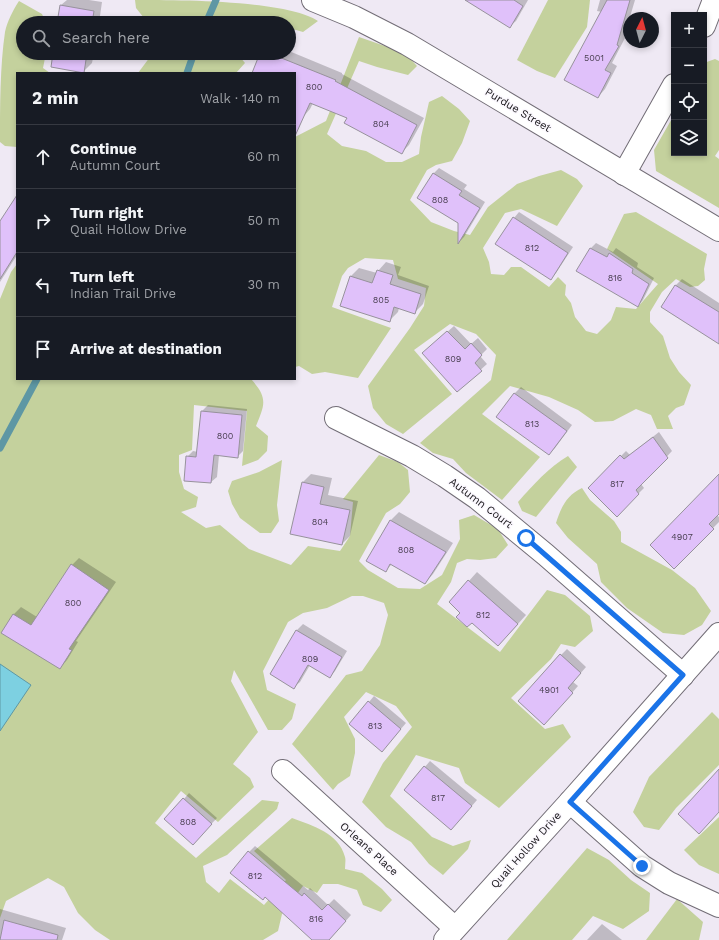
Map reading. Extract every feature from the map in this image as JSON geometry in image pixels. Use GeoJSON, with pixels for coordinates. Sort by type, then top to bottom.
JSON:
{"type":"FeatureCollection","features":[{"type":"Feature","properties":{"kind":"street","name":"Purdue Street"},"geometry":{"type":"LineString","coordinates":[[313,0],[354,17],[406,44],[719,230]]}},
{"type":"Feature","properties":{"kind":"street"},"geometry":{"type":"LineString","coordinates":[[707,18],[714,0]]}},
{"type":"Feature","properties":{"kind":"street"},"geometry":{"type":"LineString","coordinates":[[624,174],[671,90]]}},
{"type":"Feature","properties":{"kind":"street","name":"Autumn Court"},"geometry":{"type":"LineString","coordinates":[[336,418],[412,456],[477,498],[546,555],[683,675]]}},
{"type":"Feature","properties":{"kind":"street","name":"Quail Hollow Drive"},"geometry":{"type":"LineString","coordinates":[[450,934],[570,802],[719,634]]}},
{"type":"Feature","properties":{"kind":"street","name":"Orleans Place"},"geometry":{"type":"LineString","coordinates":[[283,770],[450,934]]}},
{"type":"Feature","properties":{"kind":"street"},"geometry":{"type":"LineString","coordinates":[[570,802],[642,866],[668,883],[719,906]]}},
{"type":"Feature","properties":{"kind":"green space"},"geometry":{"type":"Polygon","coordinates":[[[135,0],[204,1],[258,5],[282,9],[303,14],[318,21],[303,32],[296,30],[296,16],[142,16],[136,8],[135,0]]]}},
{"type":"Feature","properties":{"kind":"green space"},"geometry":{"type":"Polygon","coordinates":[[[548,0],[590,0],[587,27],[555,78],[537,71],[517,60],[548,0]]]}},
{"type":"Feature","properties":{"kind":"green space"},"geometry":{"type":"Polygon","coordinates":[[[19,1],[42,14],[43,16],[16,16],[16,60],[45,60],[43,68],[49,72],[16,72],[16,147],[5,146],[0,142],[0,101],[5,32],[10,16],[19,1]]]}},
{"type":"Feature","properties":{"kind":"green space"},"geometry":{"type":"Polygon","coordinates":[[[359,37],[405,53],[417,66],[408,75],[359,61],[327,134],[342,146],[366,151],[386,162],[402,162],[419,154],[421,137],[429,102],[442,96],[459,109],[470,121],[462,143],[452,161],[436,165],[427,170],[410,200],[431,222],[454,231],[470,235],[488,207],[517,184],[561,170],[577,179],[583,186],[557,226],[521,209],[505,213],[483,248],[489,262],[491,274],[504,275],[511,267],[521,267],[549,287],[558,277],[566,285],[565,295],[571,303],[575,317],[586,331],[597,334],[611,320],[616,307],[636,309],[658,284],[607,249],[624,214],[636,212],[707,254],[704,269],[705,280],[698,286],[690,287],[676,279],[662,292],[650,312],[650,322],[663,336],[670,358],[679,372],[691,385],[684,405],[676,408],[668,416],[673,429],[657,429],[651,415],[636,409],[613,421],[595,422],[578,410],[549,397],[510,386],[482,414],[540,457],[502,500],[466,473],[453,459],[433,453],[420,443],[491,380],[496,355],[476,334],[450,324],[414,350],[452,394],[403,434],[386,424],[373,408],[368,386],[424,306],[426,288],[398,279],[393,260],[365,258],[348,268],[342,276],[332,307],[391,328],[358,378],[325,372],[312,374],[299,366],[296,367],[296,136],[326,121],[359,37]]]}},
{"type":"Feature","properties":{"kind":"green space"},"geometry":{"type":"Polygon","coordinates":[[[715,59],[719,61],[719,150],[715,156],[719,159],[719,208],[656,171],[654,150],[671,120],[671,156],[707,156],[707,62],[715,59]]]}},
{"type":"Feature","properties":{"kind":"green space"},"geometry":{"type":"Polygon","coordinates":[[[148,60],[242,60],[245,63],[237,72],[139,72],[148,60]]]}},
{"type":"Feature","properties":{"kind":"green space"},"geometry":{"type":"Polygon","coordinates":[[[16,265],[16,380],[252,380],[260,391],[263,401],[263,406],[256,426],[268,436],[267,451],[258,460],[242,466],[247,411],[194,405],[192,450],[179,455],[179,472],[184,489],[198,497],[196,507],[181,512],[206,528],[220,525],[249,549],[291,565],[308,546],[340,551],[350,536],[353,502],[343,499],[379,455],[398,462],[408,470],[410,492],[400,504],[386,513],[359,561],[368,570],[398,588],[420,589],[442,575],[460,539],[459,520],[474,515],[498,529],[508,545],[496,558],[480,560],[467,559],[457,563],[451,582],[437,604],[500,652],[547,590],[565,595],[590,616],[593,631],[575,647],[561,644],[551,659],[511,698],[545,729],[563,724],[571,737],[499,808],[465,783],[459,768],[416,755],[390,796],[432,837],[453,846],[471,840],[468,849],[443,875],[429,864],[411,842],[386,827],[362,802],[383,763],[412,727],[396,706],[366,692],[344,717],[355,739],[355,753],[350,776],[338,784],[333,790],[292,744],[346,675],[362,671],[380,645],[388,615],[384,603],[363,596],[352,596],[327,608],[303,613],[288,622],[263,671],[267,690],[296,704],[292,719],[282,730],[268,730],[234,670],[231,681],[258,732],[233,764],[250,778],[254,787],[218,822],[181,791],[155,823],[196,858],[262,800],[279,802],[277,809],[227,855],[203,866],[206,882],[219,893],[230,879],[264,905],[286,880],[254,851],[292,818],[331,836],[342,849],[345,858],[345,869],[362,873],[382,889],[392,900],[381,912],[363,905],[357,890],[338,884],[323,884],[317,893],[303,886],[282,914],[278,931],[263,940],[110,940],[95,930],[78,913],[64,887],[48,878],[6,901],[0,918],[0,299],[11,272],[16,265]]]}},
{"type":"Feature","properties":{"kind":"green space"},"geometry":{"type":"Polygon","coordinates":[[[568,456],[577,467],[536,517],[522,511],[518,502],[548,471],[568,456]]]}},
{"type":"Feature","properties":{"kind":"green space"},"geometry":{"type":"Polygon","coordinates":[[[282,460],[277,505],[279,521],[271,533],[260,533],[240,518],[232,504],[228,491],[232,481],[259,472],[282,460]]]}},
{"type":"Feature","properties":{"kind":"green space"},"geometry":{"type":"Polygon","coordinates":[[[582,488],[590,500],[614,521],[621,532],[621,542],[672,570],[695,588],[711,611],[702,625],[684,635],[663,633],[627,608],[601,582],[597,564],[568,538],[556,523],[565,502],[572,494],[582,488]]]}},
{"type":"Feature","properties":{"kind":"green space"},"geometry":{"type":"Polygon","coordinates":[[[712,712],[719,719],[719,765],[676,808],[659,830],[644,827],[633,812],[649,777],[712,712]]]}},
{"type":"Feature","properties":{"kind":"green space"},"geometry":{"type":"Polygon","coordinates":[[[719,817],[719,874],[699,865],[684,850],[719,817]]]}},
{"type":"Feature","properties":{"kind":"green space"},"geometry":{"type":"Polygon","coordinates":[[[587,848],[609,860],[631,880],[650,893],[649,911],[623,929],[593,916],[572,940],[507,940],[587,848]]]}},
{"type":"Feature","properties":{"kind":"green space"},"geometry":{"type":"Polygon","coordinates":[[[677,899],[703,922],[699,940],[646,940],[677,899]]]}},
{"type":"Feature","properties":{"kind":"water"},"geometry":{"type":"Polygon","coordinates":[[[0,664],[31,685],[0,731],[0,664]]]}},
{"type":"Feature","properties":{"kind":"building"},"geometry":{"type":"Polygon","coordinates":[[[465,0],[514,0],[523,6],[510,28],[465,0]]]}},
{"type":"Feature","properties":{"kind":"building"},"geometry":{"type":"Polygon","coordinates":[[[607,0],[630,0],[627,12],[623,12],[623,24],[617,45],[619,46],[605,70],[611,73],[598,98],[564,80],[607,0]]]}},
{"type":"Feature","properties":{"kind":"building"},"geometry":{"type":"Polygon","coordinates":[[[60,5],[94,11],[93,16],[58,16],[60,5]]]}},
{"type":"Feature","properties":{"kind":"building"},"geometry":{"type":"Polygon","coordinates":[[[52,60],[86,60],[84,72],[51,67],[52,60]]]}},
{"type":"Feature","properties":{"kind":"building"},"geometry":{"type":"Polygon","coordinates":[[[257,60],[286,60],[336,80],[335,81],[417,125],[402,154],[344,123],[347,118],[310,103],[296,134],[296,72],[252,72],[257,60]]]}},
{"type":"Feature","properties":{"kind":"building"},"geometry":{"type":"Polygon","coordinates":[[[433,173],[462,191],[459,195],[480,208],[458,244],[458,223],[417,198],[433,173]]]}},
{"type":"Feature","properties":{"kind":"building"},"geometry":{"type":"Polygon","coordinates":[[[16,197],[16,254],[0,279],[0,221],[16,197]]]}},
{"type":"Feature","properties":{"kind":"building"},"geometry":{"type":"Polygon","coordinates":[[[513,217],[568,253],[551,280],[495,244],[513,217]]]}},
{"type":"Feature","properties":{"kind":"building"},"geometry":{"type":"Polygon","coordinates":[[[590,248],[607,257],[609,253],[633,269],[632,273],[649,284],[638,307],[576,271],[590,248]]]}},
{"type":"Feature","properties":{"kind":"building"},"geometry":{"type":"Polygon","coordinates":[[[377,270],[393,275],[390,284],[421,294],[415,314],[394,307],[390,322],[340,306],[350,276],[372,283],[377,270]]]}},
{"type":"Feature","properties":{"kind":"building"},"geometry":{"type":"Polygon","coordinates":[[[675,285],[719,312],[719,344],[661,307],[675,285]]]}},
{"type":"Feature","properties":{"kind":"building"},"geometry":{"type":"Polygon","coordinates":[[[447,331],[465,349],[471,343],[482,355],[475,363],[482,371],[457,392],[422,353],[447,331]]]}},
{"type":"Feature","properties":{"kind":"building"},"geometry":{"type":"Polygon","coordinates":[[[514,393],[567,431],[549,455],[496,417],[514,393]]]}},
{"type":"Feature","properties":{"kind":"building"},"geometry":{"type":"Polygon","coordinates":[[[201,411],[242,415],[238,458],[214,455],[211,483],[184,481],[186,456],[196,457],[201,411]]]}},
{"type":"Feature","properties":{"kind":"building"},"geometry":{"type":"Polygon","coordinates":[[[653,437],[668,458],[636,490],[639,494],[617,517],[588,488],[620,455],[624,459],[653,437]]]}},
{"type":"Feature","properties":{"kind":"building"},"geometry":{"type":"Polygon","coordinates":[[[719,474],[719,514],[709,524],[714,529],[674,569],[650,545],[719,474]]]}},
{"type":"Feature","properties":{"kind":"building"},"geometry":{"type":"Polygon","coordinates":[[[302,482],[324,487],[320,504],[350,510],[342,545],[290,534],[302,482]]]}},
{"type":"Feature","properties":{"kind":"building"},"geometry":{"type":"Polygon","coordinates":[[[390,520],[446,552],[425,584],[390,564],[386,572],[366,561],[390,520]]]}},
{"type":"Feature","properties":{"kind":"building"},"geometry":{"type":"Polygon","coordinates":[[[71,564],[109,590],[69,649],[72,650],[60,669],[1,633],[13,614],[31,625],[71,564]]]}},
{"type":"Feature","properties":{"kind":"building"},"geometry":{"type":"Polygon","coordinates":[[[468,580],[518,624],[498,646],[472,623],[467,627],[456,617],[460,613],[449,602],[468,580]]]}},
{"type":"Feature","properties":{"kind":"building"},"geometry":{"type":"Polygon","coordinates":[[[296,630],[342,657],[330,678],[308,665],[294,689],[270,674],[296,630]]]}},
{"type":"Feature","properties":{"kind":"building"},"geometry":{"type":"Polygon","coordinates":[[[560,654],[581,673],[568,688],[573,693],[544,725],[518,701],[560,654]]]}},
{"type":"Feature","properties":{"kind":"building"},"geometry":{"type":"Polygon","coordinates":[[[368,701],[401,729],[382,752],[349,724],[368,701]]]}},
{"type":"Feature","properties":{"kind":"building"},"geometry":{"type":"Polygon","coordinates":[[[424,766],[472,806],[451,830],[404,790],[424,766]]]}},
{"type":"Feature","properties":{"kind":"building"},"geometry":{"type":"Polygon","coordinates":[[[719,769],[719,812],[699,834],[678,814],[719,769]]]}},
{"type":"Feature","properties":{"kind":"building"},"geometry":{"type":"Polygon","coordinates":[[[183,798],[212,824],[193,845],[164,819],[183,798]]]}},
{"type":"Feature","properties":{"kind":"building"},"geometry":{"type":"Polygon","coordinates":[[[248,851],[302,896],[304,893],[322,910],[328,904],[346,921],[329,940],[312,940],[265,897],[263,900],[230,873],[248,851]]]}},
{"type":"Feature","properties":{"kind":"building"},"geometry":{"type":"Polygon","coordinates":[[[4,920],[58,935],[57,940],[0,940],[4,920]]]}},
{"type":"Feature","properties":{"kind":"waterway"},"geometry":{"type":"LineString","coordinates":[[209,16],[216,0]]}},
{"type":"Feature","properties":{"kind":"waterway"},"geometry":{"type":"LineString","coordinates":[[187,72],[192,60]]}},
{"type":"Feature","properties":{"kind":"waterway"},"geometry":{"type":"LineString","coordinates":[[0,448],[36,380]]}},
{"type":"Feature","properties":{"kind":"route"},"geometry":{"type":"LineString","coordinates":[[526,538],[683,675],[570,802],[642,866]]}}]}
